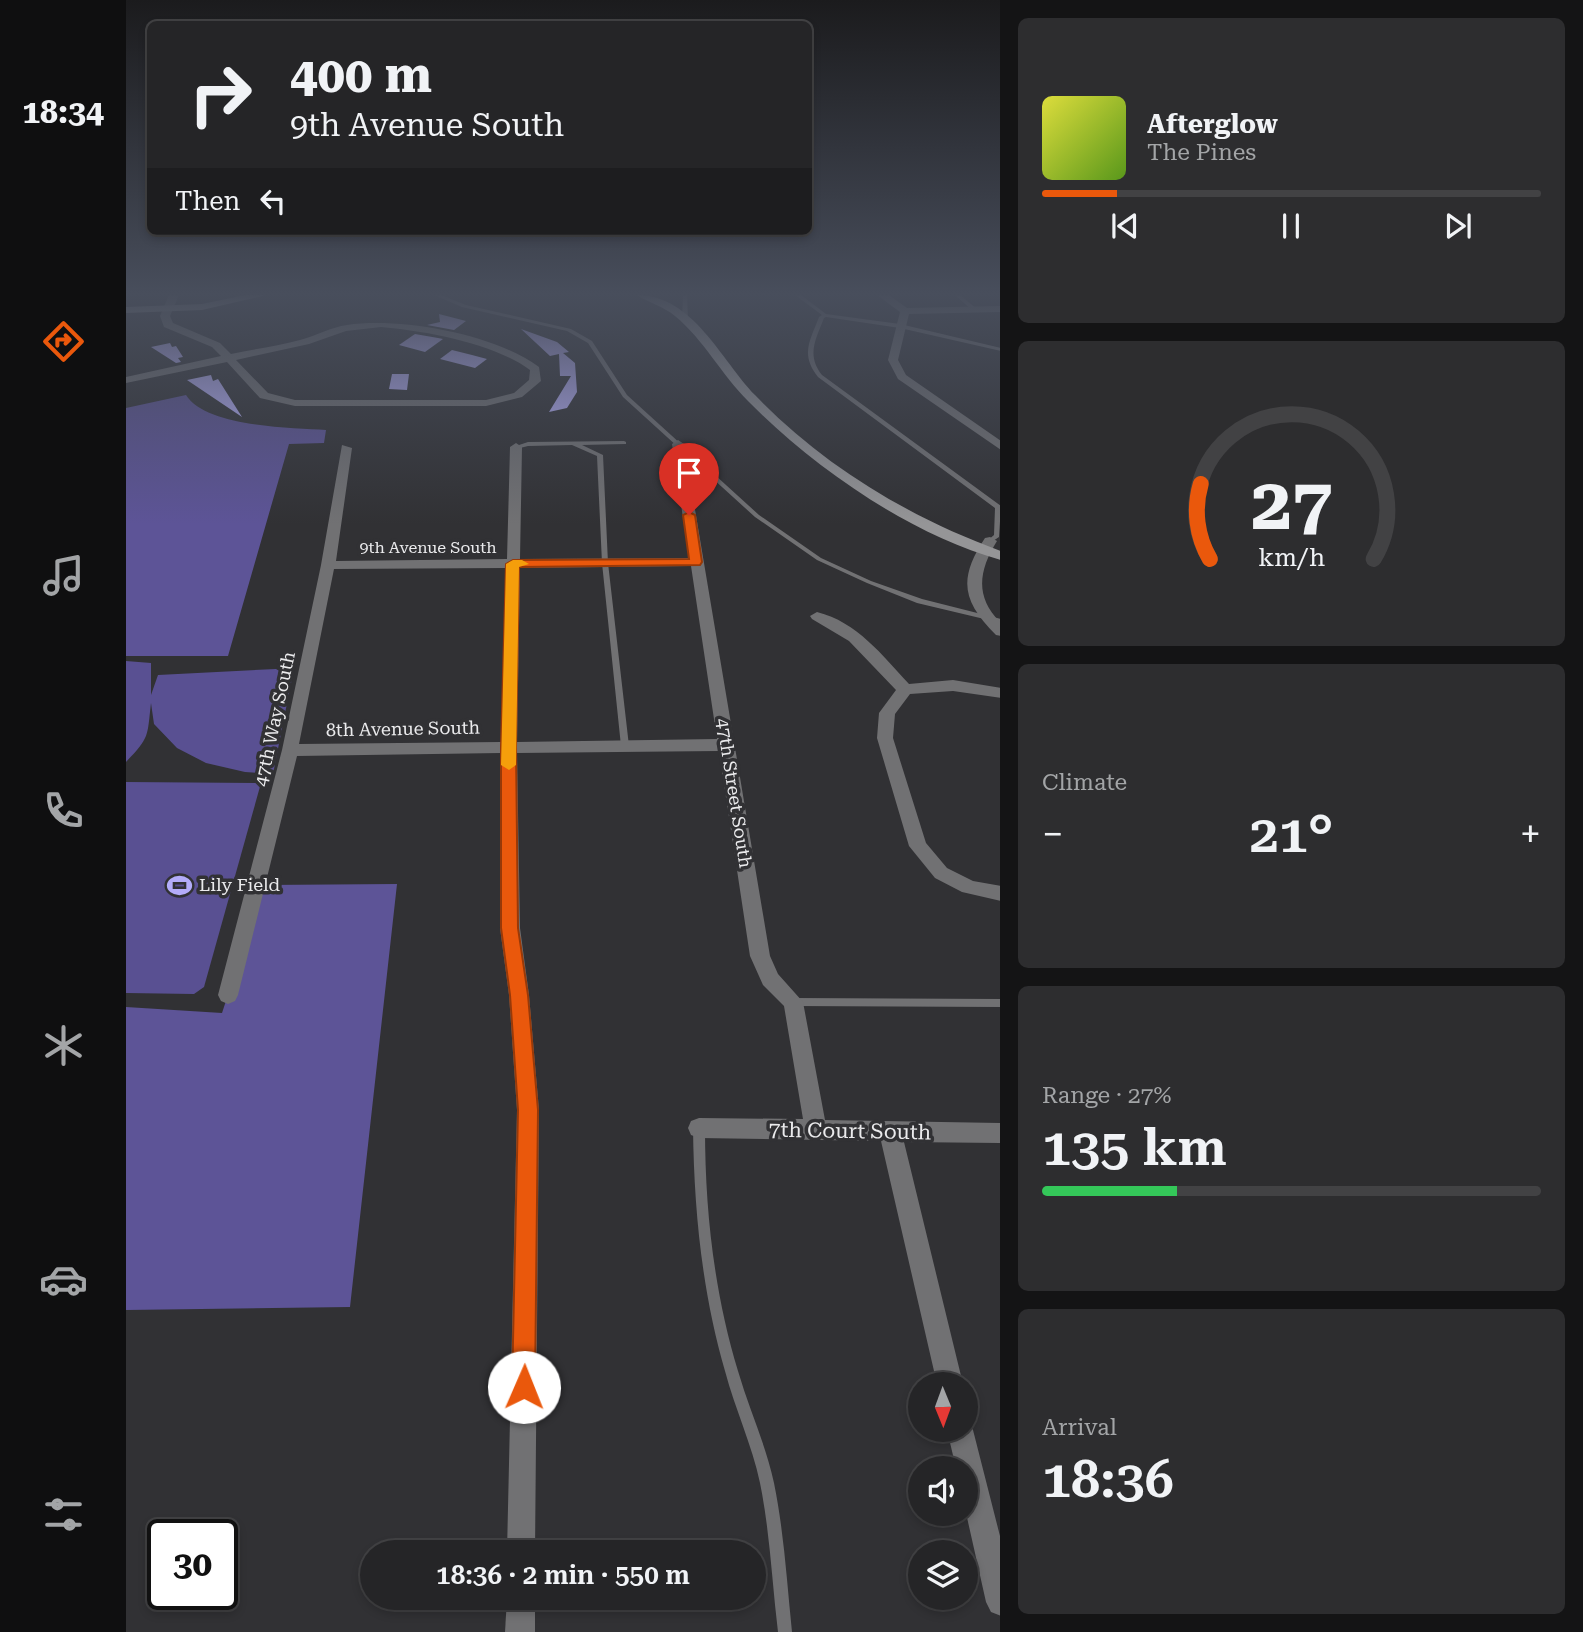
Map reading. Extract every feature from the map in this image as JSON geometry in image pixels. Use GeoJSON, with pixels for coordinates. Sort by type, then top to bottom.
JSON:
{"type":"FeatureCollection","features":[{"type":"Feature","properties":{"kind":"street"},"geometry":{"type":"LineString","coordinates":[[126,380],[167,371]]}},
{"type":"Feature","properties":{"kind":"street"},"geometry":{"type":"LineString","coordinates":[[241,371],[264,396],[295,403],[486,403],[524,392],[533,385],[536,377],[534,371]]}},
{"type":"Feature","properties":{"kind":"street"},"geometry":{"type":"LineString","coordinates":[[728,371],[752,399],[843,475],[898,510],[991,545],[1000,556]]}},
{"type":"Feature","properties":{"kind":"street"},"geometry":{"type":"LineString","coordinates":[[899,371],[902,377],[1000,447]]}},
{"type":"Feature","properties":{"kind":"street","name":"47th Street South"},"geometry":{"type":"LineString","coordinates":[[678,444],[760,956],[770,979],[793,1002]]}},
{"type":"Feature","properties":{"kind":"street"},"geometry":{"type":"LineString","coordinates":[[516,447],[509,747],[510,928],[519,995],[528,1110],[521,1540]]}},
{"type":"Feature","properties":{"kind":"street","name":"47th Way South"},"geometry":{"type":"LineString","coordinates":[[228,995],[290,750],[328,565],[346,449]]}},
{"type":"Feature","properties":{"kind":"street"},"geometry":{"type":"LineString","coordinates":[[991,545],[972,576],[973,596],[984,616],[1000,632]]}},
{"type":"Feature","properties":{"kind":"street","name":"9th Avenue South"},"geometry":{"type":"LineString","coordinates":[[328,565],[696,562]]}},
{"type":"Feature","properties":{"kind":"street"},"geometry":{"type":"LineString","coordinates":[[817,616],[834,622],[861,643],[905,690]]}},
{"type":"Feature","properties":{"kind":"street"},"geometry":{"type":"LineString","coordinates":[[1000,693],[979,687],[947,684],[905,690],[887,713],[885,738],[918,846],[941,873],[969,887],[1000,894]]}},
{"type":"Feature","properties":{"kind":"street","name":"8th Avenue South"},"geometry":{"type":"LineString","coordinates":[[290,750],[726,745]]}},
{"type":"Feature","properties":{"kind":"street"},"geometry":{"type":"LineString","coordinates":[[793,1002],[816,1130]]}},
{"type":"Feature","properties":{"kind":"street","name":"7th Court South"},"geometry":{"type":"LineString","coordinates":[[699,1128],[1000,1133]]}},
{"type":"Feature","properties":{"kind":"street"},"geometry":{"type":"LineString","coordinates":[[890,1131],[947,1372]]}},
{"type":"Feature","properties":{"kind":"street"},"geometry":{"type":"LineString","coordinates":[[963,1442],[1000,1602]]}},
{"type":"Feature","properties":{"kind":"street"},"geometry":{"type":"LineString","coordinates":[[520,1610],[520,1632]]}},
{"type":"Feature","properties":{"kind":"lane"},"geometry":{"type":"LineString","coordinates":[[609,371],[625,396],[757,516],[819,559],[920,601],[1000,621]]}},
{"type":"Feature","properties":{"kind":"lane"},"geometry":{"type":"LineString","coordinates":[[815,371],[998,507],[997,536],[991,545]]}},
{"type":"Feature","properties":{"kind":"lane"},"geometry":{"type":"LineString","coordinates":[[516,447],[519,444],[624,443]]}},
{"type":"Feature","properties":{"kind":"lane"},"geometry":{"type":"LineString","coordinates":[[574,444],[600,455],[605,563],[625,746]]}},
{"type":"Feature","properties":{"kind":"lane"},"geometry":{"type":"LineString","coordinates":[[793,1002],[1000,1003]]}},
{"type":"Feature","properties":{"kind":"lane"},"geometry":{"type":"LineString","coordinates":[[699,1128],[705,1228],[717,1309],[731,1370],[767,1483],[785,1632]]}},
{"type":"Feature","properties":{"kind":"shaded area"},"geometry":{"type":"Polygon","coordinates":[[[186,395],[196,406],[230,420],[326,430],[324,443],[289,444],[228,656],[126,656],[126,408],[186,395]]]}},
{"type":"Feature","properties":{"kind":"shaded area"},"geometry":{"type":"Polygon","coordinates":[[[126,661],[151,663],[151,695],[158,675],[276,669],[292,678],[273,774],[245,772],[206,763],[177,748],[154,724],[151,703],[146,736],[126,762],[126,661]]]}},
{"type":"Feature","properties":{"kind":"shaded area","name":"Lily Field"},"geometry":{"type":"Polygon","coordinates":[[[126,782],[261,783],[204,987],[194,994],[126,993],[126,782]]]}},
{"type":"Feature","properties":{"kind":"shaded area"},"geometry":{"type":"Polygon","coordinates":[[[397,884],[350,1307],[126,1310],[126,1007],[222,1013],[264,885],[397,884]]]}},
{"type":"Feature","properties":{"kind":"building"},"geometry":{"type":"Polygon","coordinates":[[[560,371],[576,371],[577,392],[567,408],[549,412],[571,376],[560,376],[560,371]]]}},
{"type":"Feature","properties":{"kind":"building"},"geometry":{"type":"Polygon","coordinates":[[[392,374],[409,374],[407,390],[389,389],[392,374]]]}},
{"type":"Feature","properties":{"kind":"building"},"geometry":{"type":"Polygon","coordinates":[[[211,375],[213,381],[218,379],[242,417],[187,380],[211,375]]]}},
{"type":"Feature","properties":{"kind":"slow traffic"},"geometry":{"type":"LineString","coordinates":[[509,765],[513,564],[522,564]]}},
{"type":"Feature","properties":{"kind":"place","name":"Lily Field"},"geometry":{"type":"Point","coordinates":[179,885]}},
{"type":"Feature","properties":{"kind":"route"},"geometry":{"type":"LineString","coordinates":[[524,1387],[528,1110],[519,995],[510,928],[509,747],[513,564],[696,562],[689,515]]}}]}
